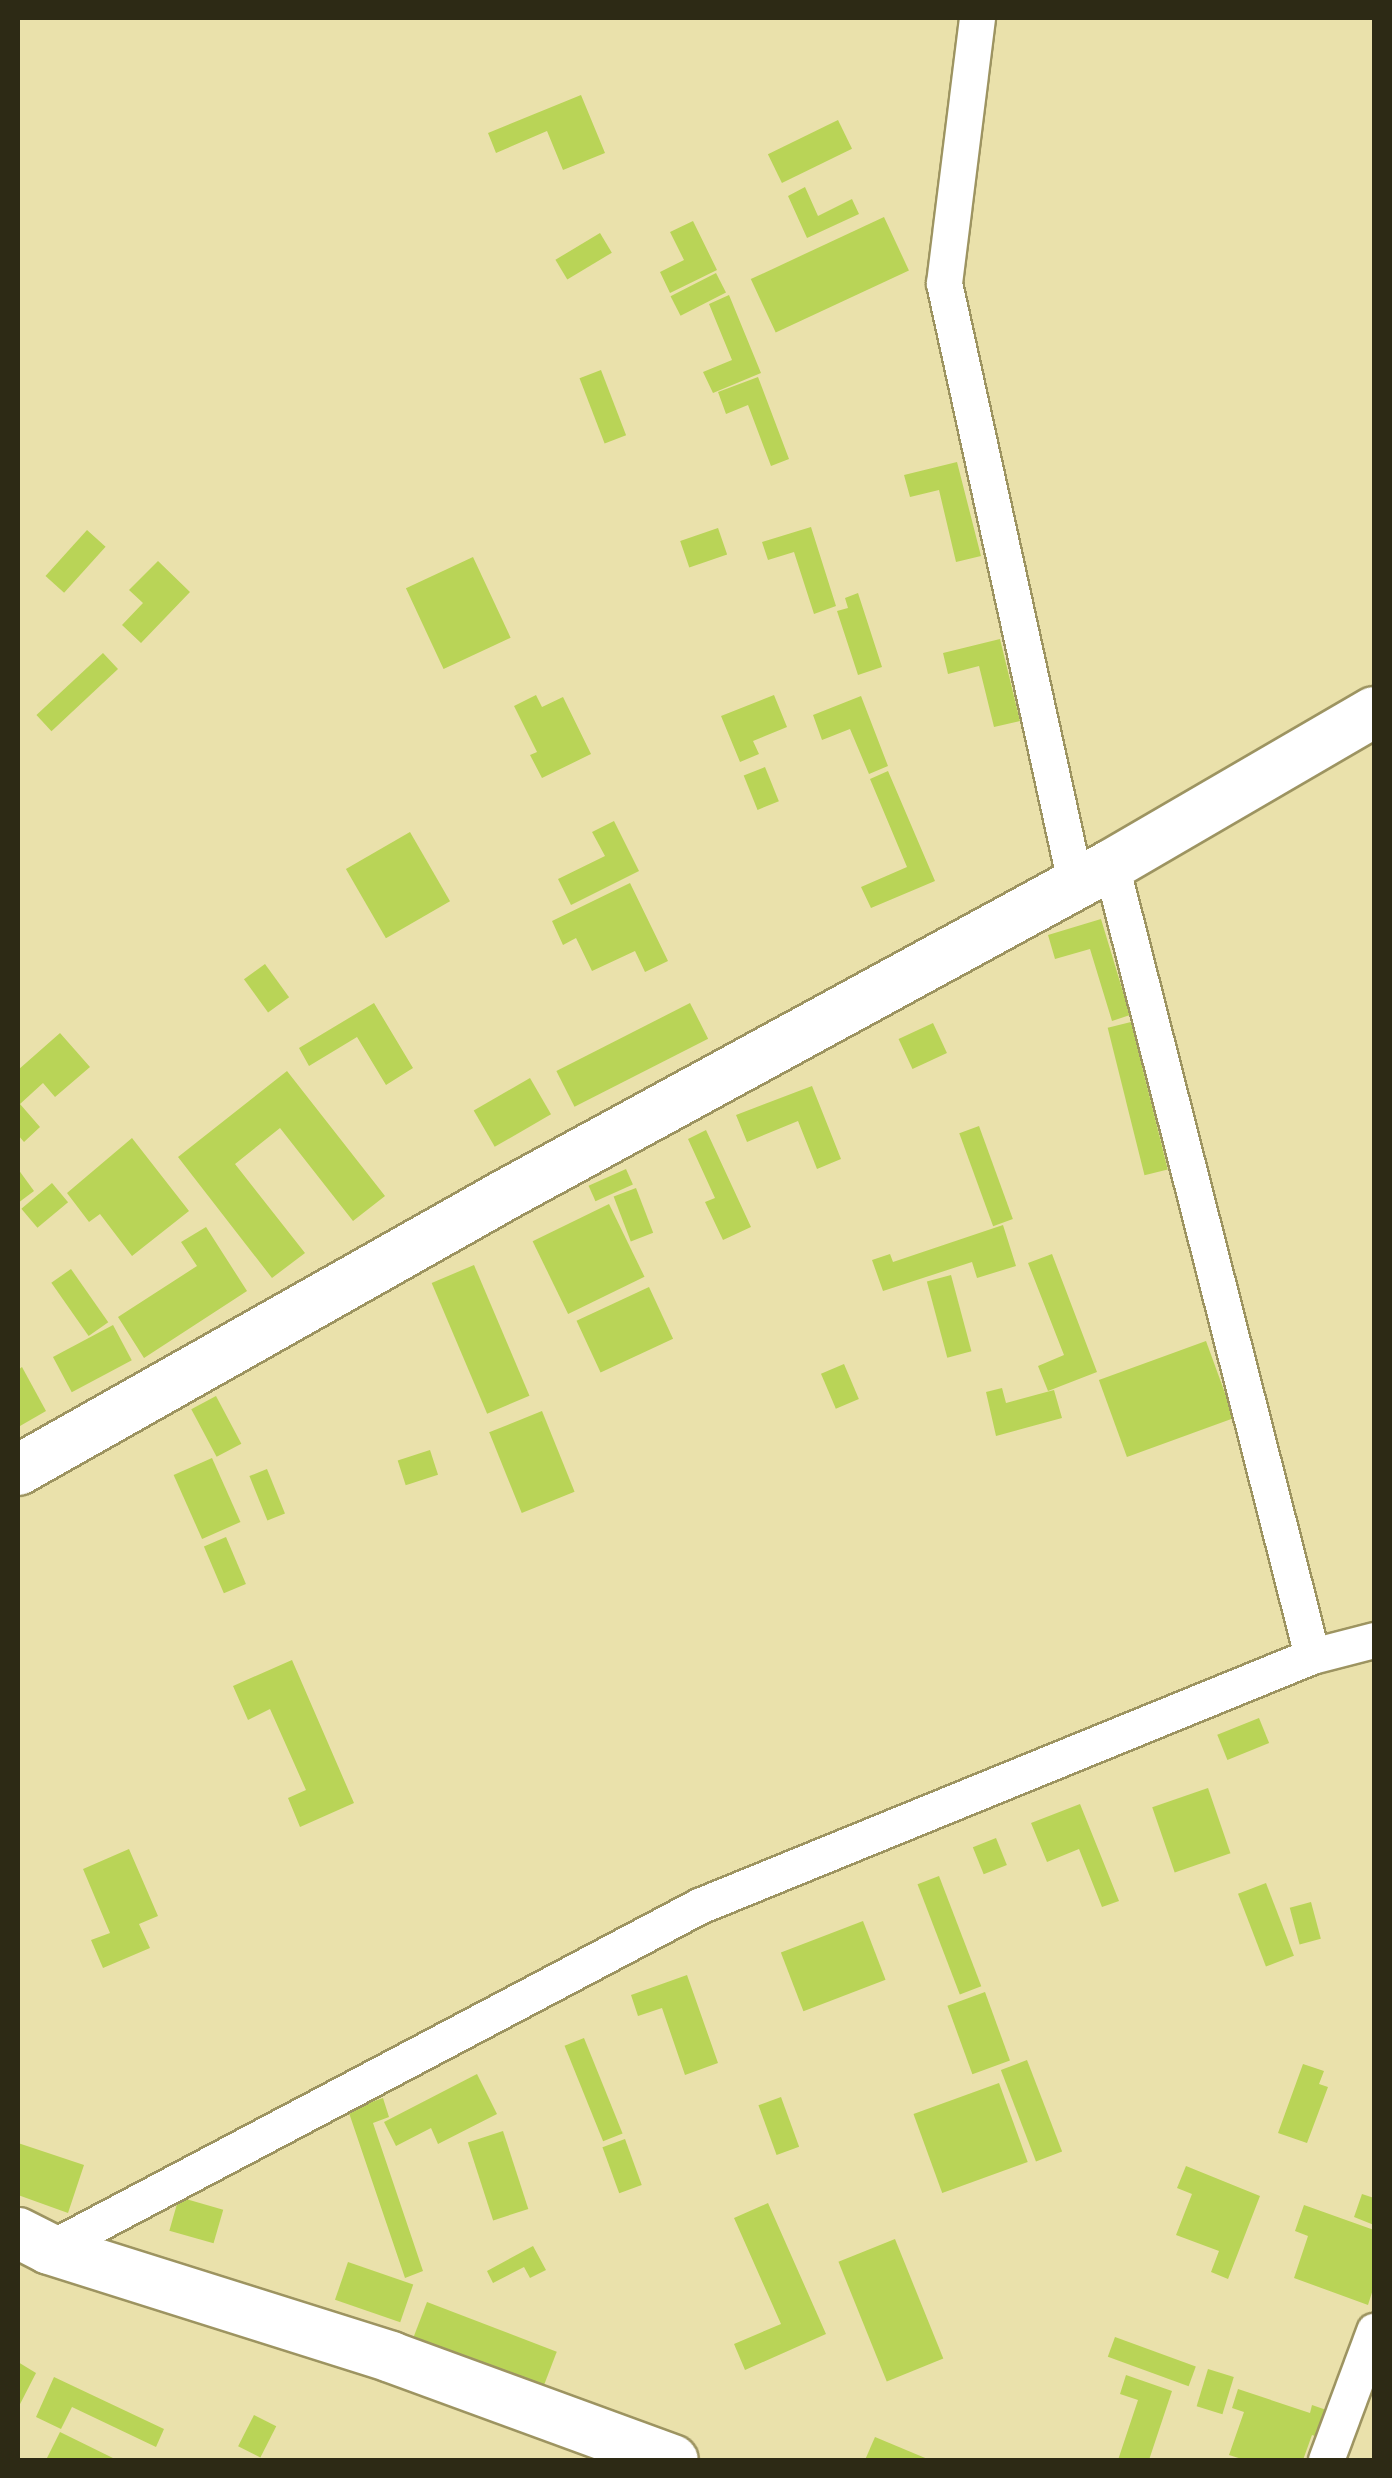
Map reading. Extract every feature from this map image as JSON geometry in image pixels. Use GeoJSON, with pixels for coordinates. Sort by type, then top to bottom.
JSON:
{"type":"FeatureCollection","features":[{"type":"Feature","properties":{"kind":"street"},"geometry":{"type":"LineString","coordinates":[[978,18],[944,283],[1093,874],[1312,1656]]}},
{"type":"Feature","properties":{"kind":"street"},"geometry":{"type":"LineString","coordinates":[[18,1470],[1093,874],[1374,712]]}},
{"type":"Feature","properties":{"kind":"street"},"geometry":{"type":"LineString","coordinates":[[33,2241],[700,1906],[1312,1656],[1374,1642]]}},
{"type":"Feature","properties":{"kind":"street"},"geometry":{"type":"LineString","coordinates":[[33,2241],[391,2357],[673,2460]]}},
{"type":"Feature","properties":{"kind":"street"},"geometry":{"type":"LineString","coordinates":[[1326,2460],[1374,2330]]}},
{"type":"Feature","properties":{"kind":"building"},"geometry":{"type":"Polygon","coordinates":[[[581,95],[605,153],[563,170],[547,131],[496,153],[488,133],[581,95]]]}},
{"type":"Feature","properties":{"kind":"building"},"geometry":{"type":"Polygon","coordinates":[[[838,120],[852,149],[782,183],[768,154],[838,120]]]}},
{"type":"Feature","properties":{"kind":"building"},"geometry":{"type":"Polygon","coordinates":[[[805,187],[818,216],[852,199],[859,214],[807,238],[788,196],[805,187]]]}},
{"type":"Feature","properties":{"kind":"building"},"geometry":{"type":"Polygon","coordinates":[[[884,217],[909,270],[776,333],[751,279],[884,217]]]}},
{"type":"Feature","properties":{"kind":"building"},"geometry":{"type":"Polygon","coordinates":[[[693,221],[717,270],[670,293],[660,272],[684,260],[670,232],[693,221]]]}},
{"type":"Feature","properties":{"kind":"building"},"geometry":{"type":"Polygon","coordinates":[[[600,233],[612,253],[567,279],[555,260],[600,233]]]}},
{"type":"Feature","properties":{"kind":"building"},"geometry":{"type":"Polygon","coordinates":[[[716,273],[726,293],[681,316],[671,296],[716,273]]]}},
{"type":"Feature","properties":{"kind":"building"},"geometry":{"type":"Polygon","coordinates":[[[729,295],[761,373],[713,393],[703,372],[732,360],[709,304],[729,295]]]}},
{"type":"Feature","properties":{"kind":"building"},"geometry":{"type":"Polygon","coordinates":[[[601,370],[626,435],[605,444],[580,378],[601,370]]]}},
{"type":"Feature","properties":{"kind":"building"},"geometry":{"type":"Polygon","coordinates":[[[758,377],[789,459],[771,466],[748,405],[726,414],[718,392],[758,377]]]}},
{"type":"Feature","properties":{"kind":"building"},"geometry":{"type":"Polygon","coordinates":[[[957,462],[981,556],[956,562],[939,490],[910,497],[904,475],[957,462]]]}},
{"type":"Feature","properties":{"kind":"building"},"geometry":{"type":"Polygon","coordinates":[[[811,527],[836,606],[814,614],[794,552],[768,560],[762,542],[811,527]]]}},
{"type":"Feature","properties":{"kind":"building"},"geometry":{"type":"Polygon","coordinates":[[[718,528],[727,554],[689,567],[680,541],[718,528]]]}},
{"type":"Feature","properties":{"kind":"building"},"geometry":{"type":"Polygon","coordinates":[[[87,530],[106,547],[64,593],[46,576],[87,530]]]}},
{"type":"Feature","properties":{"kind":"building"},"geometry":{"type":"Polygon","coordinates":[[[473,557],[511,638],[444,669],[406,588],[473,557]]]}},
{"type":"Feature","properties":{"kind":"building"},"geometry":{"type":"Polygon","coordinates":[[[158,561],[190,592],[141,643],[122,625],[143,603],[129,590],[158,561]]]}},
{"type":"Feature","properties":{"kind":"building"},"geometry":{"type":"Polygon","coordinates":[[[858,593],[882,667],[858,675],[837,611],[848,608],[845,598],[858,593]]]}},
{"type":"Feature","properties":{"kind":"building"},"geometry":{"type":"Polygon","coordinates":[[[1000,639],[1020,721],[994,727],[979,666],[948,674],[943,653],[1000,639]]]}},
{"type":"Feature","properties":{"kind":"building"},"geometry":{"type":"Polygon","coordinates":[[[103,653],[118,669],[51,731],[36,715],[103,653]]]}},
{"type":"Feature","properties":{"kind":"building"},"geometry":{"type":"Polygon","coordinates":[[[536,695],[542,707],[563,697],[591,754],[542,778],[530,755],[537,752],[514,706],[536,695]]]}},
{"type":"Feature","properties":{"kind":"building"},"geometry":{"type":"Polygon","coordinates":[[[774,695],[787,727],[753,741],[759,754],[740,762],[721,716],[774,695]]]}},
{"type":"Feature","properties":{"kind":"building"},"geometry":{"type":"Polygon","coordinates":[[[861,696],[888,766],[869,774],[850,729],[822,740],[813,715],[861,696]]]}},
{"type":"Feature","properties":{"kind":"building"},"geometry":{"type":"Polygon","coordinates":[[[765,767],[779,801],[758,810],[744,776],[765,767]]]}},
{"type":"Feature","properties":{"kind":"building"},"geometry":{"type":"Polygon","coordinates":[[[888,771],[935,881],[871,908],[861,887],[907,867],[870,779],[888,771]]]}},
{"type":"Feature","properties":{"kind":"building"},"geometry":{"type":"Polygon","coordinates":[[[614,821],[639,871],[571,905],[558,879],[605,856],[592,832],[614,821]]]}},
{"type":"Feature","properties":{"kind":"building"},"geometry":{"type":"Polygon","coordinates":[[[410,832],[450,901],[386,938],[346,869],[410,832]]]}},
{"type":"Feature","properties":{"kind":"building"},"geometry":{"type":"Polygon","coordinates":[[[630,883],[668,961],[645,972],[635,951],[592,971],[576,938],[563,945],[552,921],[630,883]]]}},
{"type":"Feature","properties":{"kind":"building"},"geometry":{"type":"Polygon","coordinates":[[[1101,919],[1130,1015],[1112,1021],[1090,949],[1055,959],[1048,935],[1101,919]]]}},
{"type":"Feature","properties":{"kind":"building"},"geometry":{"type":"Polygon","coordinates":[[[265,964],[289,997],[268,1012],[244,979],[265,964]]]}},
{"type":"Feature","properties":{"kind":"building"},"geometry":{"type":"Polygon","coordinates":[[[374,1003],[413,1068],[386,1085],[357,1037],[309,1066],[299,1048],[374,1003]]]}},
{"type":"Feature","properties":{"kind":"building"},"geometry":{"type":"Polygon","coordinates":[[[690,1003],[708,1039],[575,1107],[556,1071],[690,1003]]]}},
{"type":"Feature","properties":{"kind":"building"},"geometry":{"type":"Polygon","coordinates":[[[1131,1022],[1168,1169],[1144,1175],[1108,1028],[1131,1022]]]}},
{"type":"Feature","properties":{"kind":"building"},"geometry":{"type":"Polygon","coordinates":[[[933,1023],[947,1053],[913,1069],[899,1039],[933,1023]]]}},
{"type":"Feature","properties":{"kind":"building"},"geometry":{"type":"Polygon","coordinates":[[[60,1033],[90,1067],[55,1097],[43,1083],[20,1104],[40,1127],[24,1142],[18,1135],[18,1070],[60,1033]]]}},
{"type":"Feature","properties":{"kind":"building"},"geometry":{"type":"Polygon","coordinates":[[[287,1071],[385,1196],[353,1221],[280,1128],[235,1164],[305,1253],[272,1278],[178,1157],[287,1071]]]}},
{"type":"Feature","properties":{"kind":"building"},"geometry":{"type":"Polygon","coordinates":[[[530,1078],[551,1114],[495,1147],[474,1110],[530,1078]]]}},
{"type":"Feature","properties":{"kind":"building"},"geometry":{"type":"Polygon","coordinates":[[[812,1086],[841,1159],[817,1169],[798,1121],[747,1142],[736,1115],[812,1086]]]}},
{"type":"Feature","properties":{"kind":"building"},"geometry":{"type":"Polygon","coordinates":[[[979,1126],[1013,1219],[993,1226],[959,1133],[979,1126]]]}},
{"type":"Feature","properties":{"kind":"building"},"geometry":{"type":"Polygon","coordinates":[[[706,1130],[751,1227],[723,1240],[705,1202],[715,1198],[688,1139],[706,1130]]]}},
{"type":"Feature","properties":{"kind":"building"},"geometry":{"type":"Polygon","coordinates":[[[132,1138],[189,1211],[132,1256],[100,1214],[89,1222],[67,1193],[132,1138]]]}},
{"type":"Feature","properties":{"kind":"building"},"geometry":{"type":"Polygon","coordinates":[[[18,1169],[34,1191],[18,1203],[18,1169]]]}},
{"type":"Feature","properties":{"kind":"building"},"geometry":{"type":"Polygon","coordinates":[[[626,1169],[633,1185],[595,1201],[589,1186],[626,1169]]]}},
{"type":"Feature","properties":{"kind":"building"},"geometry":{"type":"Polygon","coordinates":[[[52,1183],[68,1202],[37,1228],[21,1209],[52,1183]]]}},
{"type":"Feature","properties":{"kind":"building"},"geometry":{"type":"Polygon","coordinates":[[[636,1188],[653,1233],[631,1241],[614,1197],[636,1188]]]}},
{"type":"Feature","properties":{"kind":"building"},"geometry":{"type":"Polygon","coordinates":[[[609,1204],[645,1277],[568,1314],[533,1241],[609,1204]]]}},
{"type":"Feature","properties":{"kind":"building"},"geometry":{"type":"Polygon","coordinates":[[[1003,1225],[1016,1266],[977,1278],[972,1262],[883,1291],[872,1260],[890,1254],[893,1262],[1003,1225]]]}},
{"type":"Feature","properties":{"kind":"building"},"geometry":{"type":"Polygon","coordinates":[[[206,1227],[247,1291],[144,1358],[118,1317],[197,1266],[181,1242],[206,1227]]]}},
{"type":"Feature","properties":{"kind":"building"},"geometry":{"type":"Polygon","coordinates":[[[1052,1254],[1097,1372],[1048,1391],[1038,1366],[1064,1355],[1028,1263],[1052,1254]]]}},
{"type":"Feature","properties":{"kind":"building"},"geometry":{"type":"Polygon","coordinates":[[[474,1265],[529,1396],[487,1414],[432,1283],[474,1265]]]}},
{"type":"Feature","properties":{"kind":"building"},"geometry":{"type":"Polygon","coordinates":[[[71,1269],[108,1322],[89,1336],[51,1283],[71,1269]]]}},
{"type":"Feature","properties":{"kind":"building"},"geometry":{"type":"Polygon","coordinates":[[[951,1275],[971,1351],[947,1358],[927,1281],[951,1275]]]}},
{"type":"Feature","properties":{"kind":"building"},"geometry":{"type":"Polygon","coordinates":[[[649,1287],[673,1339],[601,1372],[576,1321],[649,1287]]]}},
{"type":"Feature","properties":{"kind":"building"},"geometry":{"type":"Polygon","coordinates":[[[113,1325],[132,1360],[72,1392],[53,1357],[113,1325]]]}},
{"type":"Feature","properties":{"kind":"building"},"geometry":{"type":"Polygon","coordinates":[[[1206,1341],[1234,1418],[1127,1457],[1099,1380],[1206,1341]]]}},
{"type":"Feature","properties":{"kind":"building"},"geometry":{"type":"Polygon","coordinates":[[[844,1364],[859,1399],[836,1409],[821,1374],[844,1364]]]}},
{"type":"Feature","properties":{"kind":"building"},"geometry":{"type":"Polygon","coordinates":[[[22,1367],[46,1411],[20,1426],[18,1370],[22,1367]]]}},
{"type":"Feature","properties":{"kind":"building"},"geometry":{"type":"Polygon","coordinates":[[[1002,1388],[1006,1403],[1054,1390],[1062,1418],[996,1436],[986,1392],[1002,1388]]]}},
{"type":"Feature","properties":{"kind":"building"},"geometry":{"type":"Polygon","coordinates":[[[216,1396],[241,1444],[217,1457],[191,1409],[216,1396]]]}},
{"type":"Feature","properties":{"kind":"building"},"geometry":{"type":"Polygon","coordinates":[[[542,1411],[575,1492],[522,1513],[489,1432],[542,1411]]]}},
{"type":"Feature","properties":{"kind":"building"},"geometry":{"type":"Polygon","coordinates":[[[430,1450],[438,1475],[406,1485],[398,1461],[430,1450]]]}},
{"type":"Feature","properties":{"kind":"building"},"geometry":{"type":"Polygon","coordinates":[[[212,1458],[240,1522],[202,1539],[174,1475],[212,1458]]]}},
{"type":"Feature","properties":{"kind":"building"},"geometry":{"type":"Polygon","coordinates":[[[267,1469],[285,1514],[267,1521],[249,1476],[267,1469]]]}},
{"type":"Feature","properties":{"kind":"building"},"geometry":{"type":"Polygon","coordinates":[[[226,1537],[246,1584],[224,1593],[204,1546],[226,1537]]]}},
{"type":"Feature","properties":{"kind":"building"},"geometry":{"type":"Polygon","coordinates":[[[292,1660],[354,1803],[300,1827],[288,1798],[306,1790],[270,1709],[248,1720],[233,1686],[292,1660]]]}},
{"type":"Feature","properties":{"kind":"building"},"geometry":{"type":"Polygon","coordinates":[[[1259,1718],[1269,1743],[1227,1760],[1217,1735],[1259,1718]]]}},
{"type":"Feature","properties":{"kind":"building"},"geometry":{"type":"Polygon","coordinates":[[[1208,1788],[1230,1853],[1175,1872],[1152,1807],[1208,1788]]]}},
{"type":"Feature","properties":{"kind":"building"},"geometry":{"type":"Polygon","coordinates":[[[1080,1804],[1119,1901],[1102,1907],[1079,1849],[1047,1862],[1031,1823],[1080,1804]]]}},
{"type":"Feature","properties":{"kind":"building"},"geometry":{"type":"Polygon","coordinates":[[[996,1838],[1007,1865],[984,1874],[973,1847],[996,1838]]]}},
{"type":"Feature","properties":{"kind":"building"},"geometry":{"type":"Polygon","coordinates":[[[129,1849],[158,1916],[139,1924],[150,1948],[103,1968],[91,1940],[110,1933],[83,1869],[129,1849]]]}},
{"type":"Feature","properties":{"kind":"building"},"geometry":{"type":"Polygon","coordinates":[[[939,1876],[981,1986],[960,1994],[918,1884],[939,1876]]]}},
{"type":"Feature","properties":{"kind":"building"},"geometry":{"type":"Polygon","coordinates":[[[1266,1883],[1294,1956],[1266,1967],[1238,1894],[1266,1883]]]}},
{"type":"Feature","properties":{"kind":"building"},"geometry":{"type":"Polygon","coordinates":[[[1311,1902],[1321,1939],[1300,1944],[1290,1908],[1311,1902]]]}},
{"type":"Feature","properties":{"kind":"building"},"geometry":{"type":"Polygon","coordinates":[[[863,1921],[886,1980],[803,2011],[781,1953],[863,1921]]]}},
{"type":"Feature","properties":{"kind":"building"},"geometry":{"type":"Polygon","coordinates":[[[687,1975],[718,2063],[685,2075],[662,2008],[638,2016],[631,1995],[687,1975]]]}},
{"type":"Feature","properties":{"kind":"building"},"geometry":{"type":"Polygon","coordinates":[[[985,1992],[1010,2061],[972,2074],[947,2006],[985,1992]]]}},
{"type":"Feature","properties":{"kind":"building"},"geometry":{"type":"Polygon","coordinates":[[[584,2038],[623,2133],[603,2141],[565,2046],[584,2038]]]}},
{"type":"Feature","properties":{"kind":"building"},"geometry":{"type":"Polygon","coordinates":[[[1027,2060],[1062,2151],[1036,2162],[1001,2070],[1027,2060]]]}},
{"type":"Feature","properties":{"kind":"building"},"geometry":{"type":"Polygon","coordinates":[[[1303,2064],[1324,2071],[1319,2084],[1328,2087],[1307,2143],[1278,2133],[1303,2064]]]}},
{"type":"Feature","properties":{"kind":"building"},"geometry":{"type":"Polygon","coordinates":[[[477,2074],[497,2114],[438,2144],[431,2128],[396,2146],[384,2122],[477,2074]]]}},
{"type":"Feature","properties":{"kind":"building"},"geometry":{"type":"Polygon","coordinates":[[[999,2083],[1028,2162],[942,2193],[913,2114],[999,2083]]]}},
{"type":"Feature","properties":{"kind":"building"},"geometry":{"type":"Polygon","coordinates":[[[781,2097],[799,2147],[777,2155],[758,2105],[781,2097]]]}},
{"type":"Feature","properties":{"kind":"building"},"geometry":{"type":"Polygon","coordinates":[[[383,2098],[389,2117],[373,2123],[423,2271],[405,2278],[348,2110],[383,2098]]]}},
{"type":"Feature","properties":{"kind":"building"},"geometry":{"type":"Polygon","coordinates":[[[503,2131],[528,2209],[493,2220],[468,2142],[503,2131]]]}},
{"type":"Feature","properties":{"kind":"building"},"geometry":{"type":"Polygon","coordinates":[[[625,2139],[642,2185],[619,2193],[602,2147],[625,2139]]]}},
{"type":"Feature","properties":{"kind":"building"},"geometry":{"type":"Polygon","coordinates":[[[18,2143],[84,2165],[68,2213],[18,2195],[18,2143]]]}},
{"type":"Feature","properties":{"kind":"building"},"geometry":{"type":"Polygon","coordinates":[[[1186,2166],[1260,2196],[1228,2279],[1211,2272],[1219,2251],[1176,2235],[1192,2194],[1177,2188],[1186,2166]]]}},
{"type":"Feature","properties":{"kind":"building"},"geometry":{"type":"Polygon","coordinates":[[[1362,2194],[1374,2198],[1374,2225],[1354,2217],[1362,2194]]]}},
{"type":"Feature","properties":{"kind":"building"},"geometry":{"type":"Polygon","coordinates":[[[179,2197],[223,2210],[214,2243],[169,2231],[179,2197]]]}},
{"type":"Feature","properties":{"kind":"building"},"geometry":{"type":"Polygon","coordinates":[[[768,2203],[826,2334],[745,2370],[734,2344],[781,2324],[734,2218],[768,2203]]]}},
{"type":"Feature","properties":{"kind":"building"},"geometry":{"type":"Polygon","coordinates":[[[1304,2205],[1374,2230],[1374,2286],[1368,2305],[1294,2278],[1308,2236],[1295,2231],[1304,2205]]]}},
{"type":"Feature","properties":{"kind":"building"},"geometry":{"type":"Polygon","coordinates":[[[895,2239],[943,2359],[887,2381],[838,2262],[895,2239]]]}},
{"type":"Feature","properties":{"kind":"building"},"geometry":{"type":"Polygon","coordinates":[[[533,2246],[546,2270],[530,2278],[524,2267],[493,2283],[487,2271],[533,2246]]]}},
{"type":"Feature","properties":{"kind":"building"},"geometry":{"type":"Polygon","coordinates":[[[348,2262],[413,2284],[400,2322],[335,2300],[348,2262]]]}},
{"type":"Feature","properties":{"kind":"building"},"geometry":{"type":"Polygon","coordinates":[[[427,2302],[557,2352],[541,2392],[412,2342],[427,2302]]]}},
{"type":"Feature","properties":{"kind":"building"},"geometry":{"type":"Polygon","coordinates":[[[1115,2337],[1196,2366],[1189,2386],[1108,2357],[1115,2337]]]}},
{"type":"Feature","properties":{"kind":"building"},"geometry":{"type":"Polygon","coordinates":[[[18,2362],[36,2373],[18,2408],[18,2362]]]}},
{"type":"Feature","properties":{"kind":"building"},"geometry":{"type":"Polygon","coordinates":[[[1208,2369],[1234,2377],[1222,2414],[1197,2406],[1208,2369]]]}},
{"type":"Feature","properties":{"kind":"building"},"geometry":{"type":"Polygon","coordinates":[[[1126,2375],[1172,2391],[1149,2460],[1118,2460],[1138,2400],[1120,2394],[1126,2375]]]}},
{"type":"Feature","properties":{"kind":"building"},"geometry":{"type":"Polygon","coordinates":[[[54,2377],[164,2429],[156,2447],[72,2407],[61,2429],[36,2417],[54,2377]]]}},
{"type":"Feature","properties":{"kind":"building"},"geometry":{"type":"Polygon","coordinates":[[[1238,2389],[1310,2413],[1312,2405],[1335,2413],[1326,2440],[1312,2435],[1303,2460],[1245,2460],[1229,2455],[1244,2412],[1232,2408],[1238,2389]]]}},
{"type":"Feature","properties":{"kind":"building"},"geometry":{"type":"Polygon","coordinates":[[[254,2415],[276,2426],[260,2458],[238,2446],[254,2415]]]}},
{"type":"Feature","properties":{"kind":"building"},"geometry":{"type":"Polygon","coordinates":[[[60,2432],[117,2460],[46,2460],[60,2432]]]}},
{"type":"Feature","properties":{"kind":"building"},"geometry":{"type":"Polygon","coordinates":[[[875,2437],[930,2460],[865,2460],[875,2437]]]}}]}
